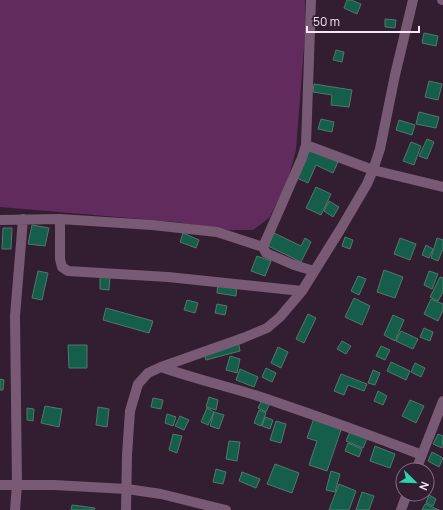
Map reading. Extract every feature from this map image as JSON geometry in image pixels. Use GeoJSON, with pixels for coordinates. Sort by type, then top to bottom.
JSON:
{"type":"FeatureCollection","features":[{"type":"Feature","properties":{"kind":"street"},"geometry":{"type":"LineString","coordinates":[[263,247],[302,158],[306,145],[311,0]]}},
{"type":"Feature","properties":{"kind":"street"},"geometry":{"type":"LineString","coordinates":[[126,510],[127,455],[130,411],[138,384],[148,373],[161,367],[267,328],[280,317],[302,291],[367,184],[373,170],[380,149],[395,75],[413,0]]}},
{"type":"Feature","properties":{"kind":"street"},"geometry":{"type":"LineString","coordinates":[[306,145],[373,170],[443,187]]}},
{"type":"Feature","properties":{"kind":"street"},"geometry":{"type":"LineString","coordinates":[[15,510],[17,485],[15,316],[22,219]]}},
{"type":"Feature","properties":{"kind":"street"},"geometry":{"type":"LineString","coordinates":[[0,220],[60,219],[152,224],[217,232],[263,247],[266,253],[294,265],[314,271]]}},
{"type":"Feature","properties":{"kind":"street"},"geometry":{"type":"LineString","coordinates":[[60,219],[60,259],[62,267],[68,272],[168,277],[302,291]]}},
{"type":"Feature","properties":{"kind":"street"},"geometry":{"type":"LineString","coordinates":[[161,367],[189,377],[262,398],[422,455]]}},
{"type":"Feature","properties":{"kind":"street"},"geometry":{"type":"LineString","coordinates":[[419,462],[443,401]]}},
{"type":"Feature","properties":{"kind":"street"},"geometry":{"type":"LineString","coordinates":[[0,485],[127,488],[161,494],[226,510]]}},
{"type":"Feature","properties":{"kind":"shaded area"},"geometry":{"type":"Polygon","coordinates":[[[0,0],[305,0],[305,35],[296,150],[287,183],[269,218],[253,230],[229,230],[176,222],[0,207],[0,0]]]}},
{"type":"Feature","properties":{"kind":"building"},"geometry":{"type":"Polygon","coordinates":[[[347,0],[361,4],[357,14],[344,8],[347,0]]]}},
{"type":"Feature","properties":{"kind":"building"},"geometry":{"type":"Polygon","coordinates":[[[385,19],[396,20],[395,28],[385,27],[385,19]]]}},
{"type":"Feature","properties":{"kind":"building"},"geometry":{"type":"Polygon","coordinates":[[[424,33],[438,36],[436,46],[422,43],[424,33]]]}},
{"type":"Feature","properties":{"kind":"building"},"geometry":{"type":"Polygon","coordinates":[[[336,50],[344,52],[342,62],[333,60],[336,50]]]}},
{"type":"Feature","properties":{"kind":"building"},"geometry":{"type":"Polygon","coordinates":[[[429,81],[442,84],[438,100],[425,97],[429,81]]]}},
{"type":"Feature","properties":{"kind":"building"},"geometry":{"type":"Polygon","coordinates":[[[314,84],[352,90],[349,107],[331,105],[332,95],[313,92],[314,84]]]}},
{"type":"Feature","properties":{"kind":"building"},"geometry":{"type":"Polygon","coordinates":[[[419,112],[439,117],[436,128],[416,124],[419,112]]]}},
{"type":"Feature","properties":{"kind":"building"},"geometry":{"type":"Polygon","coordinates":[[[321,119],[334,122],[332,132],[318,129],[321,119]]]}},
{"type":"Feature","properties":{"kind":"building"},"geometry":{"type":"Polygon","coordinates":[[[399,120],[415,125],[412,135],[396,130],[399,120]]]}},
{"type":"Feature","properties":{"kind":"building"},"geometry":{"type":"Polygon","coordinates":[[[427,139],[434,142],[427,159],[419,156],[427,139]]]}},
{"type":"Feature","properties":{"kind":"building"},"geometry":{"type":"Polygon","coordinates":[[[411,142],[421,146],[414,165],[403,161],[411,142]]]}},
{"type":"Feature","properties":{"kind":"building"},"geometry":{"type":"Polygon","coordinates":[[[310,149],[338,162],[333,173],[316,165],[308,183],[297,178],[310,149]]]}},
{"type":"Feature","properties":{"kind":"building"},"geometry":{"type":"Polygon","coordinates":[[[316,187],[331,194],[321,215],[306,208],[316,187]]]}},
{"type":"Feature","properties":{"kind":"building"},"geometry":{"type":"Polygon","coordinates":[[[329,201],[339,207],[333,217],[324,211],[329,201]]]}},
{"type":"Feature","properties":{"kind":"building"},"geometry":{"type":"Polygon","coordinates":[[[32,225],[49,228],[45,246],[28,244],[32,225]]]}},
{"type":"Feature","properties":{"kind":"building"},"geometry":{"type":"Polygon","coordinates":[[[3,228],[12,228],[11,249],[2,249],[3,228]]]}},
{"type":"Feature","properties":{"kind":"building"},"geometry":{"type":"Polygon","coordinates":[[[272,232],[301,246],[305,238],[311,242],[301,262],[266,245],[272,232]]]}},
{"type":"Feature","properties":{"kind":"building"},"geometry":{"type":"Polygon","coordinates":[[[183,233],[199,240],[196,248],[180,242],[183,233]]]}},
{"type":"Feature","properties":{"kind":"building"},"geometry":{"type":"Polygon","coordinates":[[[345,237],[353,240],[350,249],[342,246],[345,237]]]}},
{"type":"Feature","properties":{"kind":"building"},"geometry":{"type":"Polygon","coordinates":[[[400,238],[416,244],[410,260],[394,254],[400,238]]]}},
{"type":"Feature","properties":{"kind":"building"},"geometry":{"type":"Polygon","coordinates":[[[437,238],[443,240],[443,249],[438,261],[431,258],[437,238]]]}},
{"type":"Feature","properties":{"kind":"building"},"geometry":{"type":"Polygon","coordinates":[[[426,245],[433,249],[429,258],[422,255],[426,245]]]}},
{"type":"Feature","properties":{"kind":"building"},"geometry":{"type":"Polygon","coordinates":[[[257,256],[271,261],[265,276],[251,271],[257,256]]]}},
{"type":"Feature","properties":{"kind":"building"},"geometry":{"type":"Polygon","coordinates":[[[384,270],[403,277],[395,298],[377,292],[384,270]]]}},
{"type":"Feature","properties":{"kind":"building"},"geometry":{"type":"Polygon","coordinates":[[[38,271],[48,273],[42,300],[32,298],[38,271]]]}},
{"type":"Feature","properties":{"kind":"building"},"geometry":{"type":"Polygon","coordinates":[[[429,271],[438,274],[432,289],[424,285],[429,271]]]}},
{"type":"Feature","properties":{"kind":"building"},"geometry":{"type":"Polygon","coordinates":[[[100,275],[110,275],[109,290],[100,289],[100,275]]]}},
{"type":"Feature","properties":{"kind":"building"},"geometry":{"type":"Polygon","coordinates":[[[358,276],[366,279],[359,295],[351,291],[358,276]]]}},
{"type":"Feature","properties":{"kind":"building"},"geometry":{"type":"Polygon","coordinates":[[[440,277],[443,278],[443,292],[438,301],[430,297],[440,277]]]}},
{"type":"Feature","properties":{"kind":"building"},"geometry":{"type":"Polygon","coordinates":[[[218,283],[237,285],[236,296],[217,293],[218,283]]]}},
{"type":"Feature","properties":{"kind":"building"},"geometry":{"type":"Polygon","coordinates":[[[354,298],[370,306],[362,325],[345,317],[354,298]]]}},
{"type":"Feature","properties":{"kind":"building"},"geometry":{"type":"Polygon","coordinates":[[[431,299],[443,304],[443,310],[438,321],[424,314],[431,299]]]}},
{"type":"Feature","properties":{"kind":"building"},"geometry":{"type":"Polygon","coordinates":[[[187,300],[198,303],[195,313],[184,310],[187,300]]]}},
{"type":"Feature","properties":{"kind":"building"},"geometry":{"type":"Polygon","coordinates":[[[217,304],[227,306],[225,315],[215,313],[217,304]]]}},
{"type":"Feature","properties":{"kind":"building"},"geometry":{"type":"Polygon","coordinates":[[[106,308],[153,321],[149,333],[103,320],[106,308]]]}},
{"type":"Feature","properties":{"kind":"building"},"geometry":{"type":"Polygon","coordinates":[[[308,314],[316,318],[304,343],[296,339],[308,314]]]}},
{"type":"Feature","properties":{"kind":"building"},"geometry":{"type":"Polygon","coordinates":[[[393,315],[404,320],[395,341],[384,335],[393,315]]]}},
{"type":"Feature","properties":{"kind":"building"},"geometry":{"type":"Polygon","coordinates":[[[424,328],[433,332],[430,341],[420,337],[424,328]]]}},
{"type":"Feature","properties":{"kind":"building"},"geometry":{"type":"Polygon","coordinates":[[[401,331],[418,339],[413,349],[396,341],[401,331]]]}},
{"type":"Feature","properties":{"kind":"building"},"geometry":{"type":"Polygon","coordinates":[[[238,340],[240,351],[206,360],[203,350],[238,340]]]}},
{"type":"Feature","properties":{"kind":"building"},"geometry":{"type":"Polygon","coordinates":[[[342,341],[351,346],[346,354],[337,349],[342,341]]]}},
{"type":"Feature","properties":{"kind":"building"},"geometry":{"type":"Polygon","coordinates":[[[68,345],[87,345],[87,368],[69,368],[68,345]]]}},
{"type":"Feature","properties":{"kind":"building"},"geometry":{"type":"Polygon","coordinates":[[[381,346],[390,350],[385,360],[376,356],[381,346]]]}},
{"type":"Feature","properties":{"kind":"building"},"geometry":{"type":"Polygon","coordinates":[[[278,347],[288,352],[281,368],[271,363],[278,347]]]}},
{"type":"Feature","properties":{"kind":"building"},"geometry":{"type":"Polygon","coordinates":[[[230,356],[240,359],[237,373],[226,370],[230,356]]]}},
{"type":"Feature","properties":{"kind":"building"},"geometry":{"type":"Polygon","coordinates":[[[391,362],[410,371],[406,380],[387,371],[391,362]]]}},
{"type":"Feature","properties":{"kind":"building"},"geometry":{"type":"Polygon","coordinates":[[[415,363],[425,368],[421,377],[411,372],[415,363]]]}},
{"type":"Feature","properties":{"kind":"building"},"geometry":{"type":"Polygon","coordinates":[[[266,368],[276,373],[272,382],[262,377],[266,368]]]}},
{"type":"Feature","properties":{"kind":"building"},"geometry":{"type":"Polygon","coordinates":[[[240,369],[258,377],[254,387],[236,380],[240,369]]]}},
{"type":"Feature","properties":{"kind":"building"},"geometry":{"type":"Polygon","coordinates":[[[373,370],[380,373],[375,385],[368,383],[373,370]]]}},
{"type":"Feature","properties":{"kind":"building"},"geometry":{"type":"Polygon","coordinates":[[[341,374],[367,384],[364,391],[348,385],[344,395],[334,391],[341,374]]]}},
{"type":"Feature","properties":{"kind":"building"},"geometry":{"type":"Polygon","coordinates":[[[0,379],[4,380],[3,390],[0,390],[0,379]]]}},
{"type":"Feature","properties":{"kind":"building"},"geometry":{"type":"Polygon","coordinates":[[[378,391],[387,396],[383,405],[374,401],[378,391]]]}},
{"type":"Feature","properties":{"kind":"building"},"geometry":{"type":"Polygon","coordinates":[[[209,397],[218,400],[216,410],[206,407],[209,397]]]}},
{"type":"Feature","properties":{"kind":"building"},"geometry":{"type":"Polygon","coordinates":[[[153,398],[163,400],[161,409],[151,407],[153,398]]]}},
{"type":"Feature","properties":{"kind":"building"},"geometry":{"type":"Polygon","coordinates":[[[262,400],[270,403],[266,412],[258,408],[262,400]]]}},
{"type":"Feature","properties":{"kind":"building"},"geometry":{"type":"Polygon","coordinates":[[[410,400],[424,406],[416,423],[402,416],[410,400]]]}},
{"type":"Feature","properties":{"kind":"building"},"geometry":{"type":"Polygon","coordinates":[[[45,406],[62,409],[59,427],[41,423],[45,406]]]}},
{"type":"Feature","properties":{"kind":"building"},"geometry":{"type":"Polygon","coordinates":[[[98,407],[109,409],[107,427],[96,425],[98,407]]]}},
{"type":"Feature","properties":{"kind":"building"},"geometry":{"type":"Polygon","coordinates":[[[27,408],[34,409],[33,421],[27,420],[27,408]]]}},
{"type":"Feature","properties":{"kind":"building"},"geometry":{"type":"Polygon","coordinates":[[[207,408],[214,412],[208,425],[201,422],[207,408]]]}},
{"type":"Feature","properties":{"kind":"building"},"geometry":{"type":"Polygon","coordinates":[[[259,410],[266,413],[261,426],[254,423],[259,410]]]}},
{"type":"Feature","properties":{"kind":"building"},"geometry":{"type":"Polygon","coordinates":[[[214,412],[224,415],[219,429],[210,426],[214,412]]]}},
{"type":"Feature","properties":{"kind":"building"},"geometry":{"type":"Polygon","coordinates":[[[167,414],[176,417],[173,426],[165,423],[167,414]]]}},
{"type":"Feature","properties":{"kind":"building"},"geometry":{"type":"Polygon","coordinates":[[[180,416],[189,420],[184,430],[175,426],[180,416]]]}},
{"type":"Feature","properties":{"kind":"building"},"geometry":{"type":"Polygon","coordinates":[[[265,417],[273,420],[270,429],[262,426],[265,417]]]}},
{"type":"Feature","properties":{"kind":"building"},"geometry":{"type":"Polygon","coordinates":[[[314,418],[342,427],[327,471],[309,465],[317,441],[307,438],[314,418]]]}},
{"type":"Feature","properties":{"kind":"building"},"geometry":{"type":"Polygon","coordinates":[[[276,421],[286,424],[281,443],[270,440],[276,421]]]}},
{"type":"Feature","properties":{"kind":"building"},"geometry":{"type":"Polygon","coordinates":[[[351,429],[368,436],[363,448],[346,441],[351,429]]]}},
{"type":"Feature","properties":{"kind":"building"},"geometry":{"type":"Polygon","coordinates":[[[173,434],[182,436],[177,453],[169,450],[173,434]]]}},
{"type":"Feature","properties":{"kind":"building"},"geometry":{"type":"Polygon","coordinates":[[[438,434],[443,436],[442,448],[433,444],[438,434]]]}},
{"type":"Feature","properties":{"kind":"building"},"geometry":{"type":"Polygon","coordinates":[[[229,441],[240,442],[237,461],[226,459],[229,441]]]}},
{"type":"Feature","properties":{"kind":"building"},"geometry":{"type":"Polygon","coordinates":[[[348,443],[362,449],[359,457],[345,451],[348,443]]]}},
{"type":"Feature","properties":{"kind":"building"},"geometry":{"type":"Polygon","coordinates":[[[375,446],[395,454],[390,468],[370,461],[375,446]]]}},
{"type":"Feature","properties":{"kind":"building"},"geometry":{"type":"Polygon","coordinates":[[[432,452],[443,458],[439,467],[435,465],[435,462],[428,461],[432,452]]]}},
{"type":"Feature","properties":{"kind":"building"},"geometry":{"type":"Polygon","coordinates":[[[275,464],[299,473],[292,493],[267,484],[275,464]]]}},
{"type":"Feature","properties":{"kind":"building"},"geometry":{"type":"Polygon","coordinates":[[[216,469],[226,472],[223,484],[213,482],[216,469]]]}},
{"type":"Feature","properties":{"kind":"building"},"geometry":{"type":"Polygon","coordinates":[[[331,471],[340,474],[335,492],[326,490],[331,471]]]}},
{"type":"Feature","properties":{"kind":"building"},"geometry":{"type":"Polygon","coordinates":[[[242,472],[260,479],[256,488],[239,481],[242,472]]]}},
{"type":"Feature","properties":{"kind":"building"},"geometry":{"type":"Polygon","coordinates":[[[339,484],[356,491],[349,510],[329,510],[339,484]]]}},
{"type":"Feature","properties":{"kind":"building"},"geometry":{"type":"Polygon","coordinates":[[[362,492],[374,496],[369,510],[356,510],[362,492]]]}},
{"type":"Feature","properties":{"kind":"building"},"geometry":{"type":"Polygon","coordinates":[[[426,502],[435,502],[433,506],[426,502]]]}},
{"type":"Feature","properties":{"kind":"building"},"geometry":{"type":"Polygon","coordinates":[[[425,504],[439,510],[422,510],[425,504]]]}},
{"type":"Feature","properties":{"kind":"building"},"geometry":{"type":"Polygon","coordinates":[[[72,505],[95,508],[94,510],[71,510],[72,505]]]}}]}
